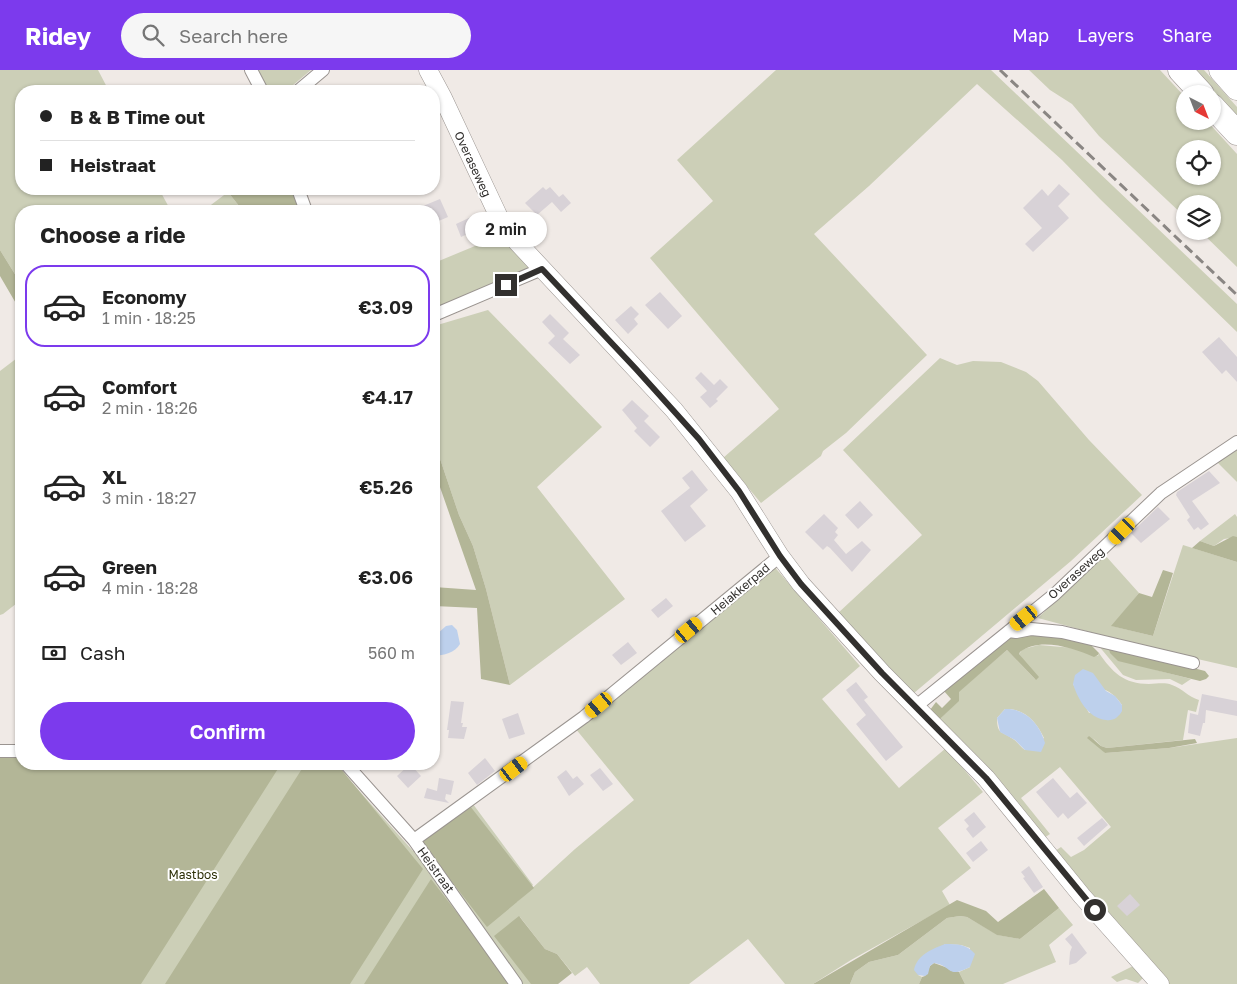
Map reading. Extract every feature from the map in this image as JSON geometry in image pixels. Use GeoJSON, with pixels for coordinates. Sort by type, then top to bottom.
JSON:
{"type":"FeatureCollection","features":[{"type":"Feature","properties":{"kind":"highway"},"geometry":{"type":"LineString","coordinates":[[1180,70],[1194,85]]}},
{"type":"Feature","properties":{"kind":"highway"},"geometry":{"type":"LineString","coordinates":[[1221,70],[1237,88]]}},
{"type":"Feature","properties":{"kind":"highway"},"geometry":{"type":"LineString","coordinates":[[1221,116],[1237,133]]}},
{"type":"Feature","properties":{"kind":"street"},"geometry":{"type":"LineString","coordinates":[[251,70],[259,85]]}},
{"type":"Feature","properties":{"kind":"street"},"geometry":{"type":"LineString","coordinates":[[305,85],[324,70]]}},
{"type":"Feature","properties":{"kind":"street","name":"Overaseweg"},"geometry":{"type":"LineString","coordinates":[[428,70],[436,85]]}},
{"type":"Feature","properties":{"kind":"street","name":"Overaseweg"},"geometry":{"type":"LineString","coordinates":[[440,92],[504,228],[634,366],[699,439],[744,499],[780,556],[806,590],[882,673],[986,778],[1082,896],[1160,984]]}},
{"type":"Feature","properties":{"kind":"street"},"geometry":{"type":"LineString","coordinates":[[440,312],[542,269]]}},
{"type":"Feature","properties":{"kind":"street","name":"Overaseweg"},"geometry":{"type":"LineString","coordinates":[[915,706],[1009,631],[1082,569],[1161,493],[1237,442]]}},
{"type":"Feature","properties":{"kind":"street","name":"Heiakkerpad"},"geometry":{"type":"LineString","coordinates":[[414,840],[584,717],[780,556]]}},
{"type":"Feature","properties":{"kind":"street"},"geometry":{"type":"LineString","coordinates":[[1009,631],[1016,632],[1031,629],[1062,632],[1193,664]]}},
{"type":"Feature","properties":{"kind":"street"},"geometry":{"type":"LineString","coordinates":[[0,751],[15,752]]}},
{"type":"Feature","properties":{"kind":"street","name":"Heistraat"},"geometry":{"type":"LineString","coordinates":[[351,770],[414,840],[516,984]]}},
{"type":"Feature","properties":{"kind":"green space"},"geometry":{"type":"Polygon","coordinates":[[[0,70],[98,70],[106,85],[15,85],[15,195],[162,195],[168,205],[15,205],[15,274],[0,250],[0,70]]]}},
{"type":"Feature","properties":{"kind":"green space"},"geometry":{"type":"Polygon","coordinates":[[[258,70],[311,70],[293,85],[265,85],[258,70]]]}},
{"type":"Feature","properties":{"kind":"green space"},"geometry":{"type":"Polygon","coordinates":[[[776,70],[991,70],[1237,304],[1237,332],[1062,160],[977,84],[869,186],[814,234],[927,355],[846,433],[823,451],[821,456],[761,503],[723,458],[779,409],[650,258],[713,201],[677,160],[776,70]]]}},
{"type":"Feature","properties":{"kind":"green space"},"geometry":{"type":"Polygon","coordinates":[[[1029,70],[1160,70],[1176,87],[1176,130],[1215,130],[1237,154],[1237,267],[1209,240],[1221,240],[1221,195],[1176,195],[1176,209],[1099,136],[1072,104],[1050,90],[1029,70]]]}},
{"type":"Feature","properties":{"kind":"green space"},"geometry":{"type":"Polygon","coordinates":[[[1186,70],[1204,70],[1217,85],[1200,85],[1186,70]]]}},
{"type":"Feature","properties":{"kind":"green space"},"geometry":{"type":"Polygon","coordinates":[[[1221,89],[1237,107],[1237,126],[1221,108],[1221,89]]]}},
{"type":"Feature","properties":{"kind":"green space"},"geometry":{"type":"Polygon","coordinates":[[[224,195],[230,195],[238,205],[211,205],[224,195]]]}},
{"type":"Feature","properties":{"kind":"green space"},"geometry":{"type":"Polygon","coordinates":[[[230,195],[294,195],[297,205],[238,205],[230,195]]]}},
{"type":"Feature","properties":{"kind":"green space"},"geometry":{"type":"Polygon","coordinates":[[[501,230],[533,267],[440,306],[440,261],[475,246],[501,230]]]}},
{"type":"Feature","properties":{"kind":"green space"},"geometry":{"type":"Polygon","coordinates":[[[0,250],[15,274],[15,302],[0,276],[0,250]]]}},
{"type":"Feature","properties":{"kind":"green space"},"geometry":{"type":"Polygon","coordinates":[[[488,310],[602,427],[537,487],[625,599],[510,685],[486,589],[473,546],[459,515],[440,459],[440,324],[488,310]]]}},
{"type":"Feature","properties":{"kind":"green space"},"geometry":{"type":"Polygon","coordinates":[[[940,358],[957,365],[973,361],[1001,362],[1026,372],[1038,381],[1089,440],[1142,495],[1071,561],[914,693],[837,614],[922,535],[843,450],[940,358]]]}},
{"type":"Feature","properties":{"kind":"green space"},"geometry":{"type":"Polygon","coordinates":[[[15,360],[15,605],[0,615],[0,371],[15,360]]]}},
{"type":"Feature","properties":{"kind":"green space"},"geometry":{"type":"Polygon","coordinates":[[[1237,447],[1237,482],[1216,461],[1237,447]]]}},
{"type":"Feature","properties":{"kind":"green space"},"geometry":{"type":"Polygon","coordinates":[[[440,459],[459,515],[473,546],[486,589],[510,685],[481,679],[477,608],[440,606],[440,587],[476,590],[440,487],[440,459]]]}},
{"type":"Feature","properties":{"kind":"green space"},"geometry":{"type":"Polygon","coordinates":[[[1235,514],[1237,517],[1237,537],[1224,539],[1214,546],[1200,541],[1235,514]]]}},
{"type":"Feature","properties":{"kind":"green space"},"geometry":{"type":"Polygon","coordinates":[[[1233,536],[1237,537],[1237,562],[1192,548],[1200,541],[1214,546],[1233,536]]]}},
{"type":"Feature","properties":{"kind":"green space"},"geometry":{"type":"Polygon","coordinates":[[[1183,545],[1237,562],[1237,668],[1149,648],[1038,618],[1104,554],[1139,593],[1112,626],[1153,636],[1183,545]]]}},
{"type":"Feature","properties":{"kind":"green space","name":"Mastbos"},"geometry":{"type":"Polygon","coordinates":[[[772,564],[860,666],[822,699],[899,788],[946,748],[983,792],[938,828],[971,868],[942,891],[950,905],[851,960],[813,984],[785,984],[748,939],[689,984],[600,984],[587,967],[575,976],[557,954],[545,949],[520,917],[533,984],[0,984],[0,754],[15,753],[15,770],[340,770],[413,851],[470,800],[533,885],[516,900],[517,902],[575,849],[634,800],[575,728],[772,564]]]}},
{"type":"Feature","properties":{"kind":"green space"},"geometry":{"type":"Polygon","coordinates":[[[1163,570],[1173,573],[1153,636],[1111,626],[1139,593],[1152,597],[1163,570]]]}},
{"type":"Feature","properties":{"kind":"green space"},"geometry":{"type":"Polygon","coordinates":[[[1043,633],[1089,643],[1099,653],[1094,657],[1076,650],[1057,646],[1037,645],[1028,648],[1019,654],[1039,677],[1036,680],[1007,650],[959,692],[959,701],[940,719],[930,710],[936,702],[942,708],[951,699],[944,691],[1007,638],[1043,633]]]}},
{"type":"Feature","properties":{"kind":"green space"},"geometry":{"type":"Polygon","coordinates":[[[1039,645],[1074,648],[1098,656],[1099,653],[1114,671],[1132,682],[1169,684],[1176,686],[1199,700],[1196,712],[1188,710],[1183,740],[1107,748],[1101,746],[1093,738],[1105,753],[1169,748],[1237,738],[1237,984],[1168,984],[1055,851],[1061,847],[1071,857],[1084,850],[1111,827],[1060,767],[1021,798],[1050,834],[1044,838],[940,719],[958,701],[958,692],[1007,650],[1036,680],[1019,654],[1023,649],[1039,645]],[[1073,684],[1089,713],[1122,705],[1112,694],[1100,688],[1073,684]],[[1005,709],[997,718],[999,730],[1015,740],[1023,749],[1025,750],[1044,738],[1038,727],[1029,717],[1012,709],[1005,709]]]}},
{"type":"Feature","properties":{"kind":"green space"},"geometry":{"type":"Polygon","coordinates":[[[1098,645],[1156,670],[1191,679],[1182,685],[1170,679],[1136,680],[1123,675],[1098,645]]]}},
{"type":"Feature","properties":{"kind":"green space"},"geometry":{"type":"Polygon","coordinates":[[[1108,646],[1205,671],[1209,676],[1200,681],[1118,661],[1110,653],[1108,646]]]}},
{"type":"Feature","properties":{"kind":"green space"},"geometry":{"type":"Polygon","coordinates":[[[1089,736],[1101,746],[1107,748],[1195,739],[1197,743],[1169,748],[1105,753],[1087,738],[1089,736]]]}},
{"type":"Feature","properties":{"kind":"green space","name":"Mastbos"},"geometry":{"type":"Polygon","coordinates":[[[0,756],[15,757],[15,770],[277,770],[141,984],[0,984],[0,756]]]}},
{"type":"Feature","properties":{"kind":"green space"},"geometry":{"type":"Polygon","coordinates":[[[301,770],[342,770],[423,869],[350,984],[165,984],[301,770]]]}},
{"type":"Feature","properties":{"kind":"green space"},"geometry":{"type":"Polygon","coordinates":[[[470,806],[534,888],[487,927],[421,842],[470,806]]]}},
{"type":"Feature","properties":{"kind":"green space"},"geometry":{"type":"Polygon","coordinates":[[[431,879],[512,984],[364,984],[431,879]]]}},
{"type":"Feature","properties":{"kind":"green space"},"geometry":{"type":"Polygon","coordinates":[[[1044,889],[1059,908],[1020,939],[997,935],[967,917],[947,918],[898,955],[869,962],[855,972],[850,984],[813,984],[957,900],[986,911],[998,922],[1044,889]]]}},
{"type":"Feature","properties":{"kind":"green space"},"geometry":{"type":"Polygon","coordinates":[[[1059,908],[1073,925],[1049,945],[1056,962],[1003,984],[965,984],[959,972],[970,967],[970,948],[961,945],[945,944],[918,975],[922,977],[919,984],[850,984],[855,972],[869,962],[898,955],[947,918],[967,917],[998,935],[1020,939],[1059,908]]]}},
{"type":"Feature","properties":{"kind":"green space"},"geometry":{"type":"Polygon","coordinates":[[[519,916],[545,949],[557,954],[572,973],[558,984],[531,984],[494,936],[519,916]]]}},
{"type":"Feature","properties":{"kind":"green space"},"geometry":{"type":"Polygon","coordinates":[[[934,963],[959,972],[965,984],[919,984],[922,977],[925,976],[930,966],[934,963]]]}},
{"type":"Feature","properties":{"kind":"green space"},"geometry":{"type":"Polygon","coordinates":[[[1133,966],[1143,978],[1138,983],[1126,979],[1117,982],[1111,977],[1133,966]]]}},
{"type":"Feature","properties":{"kind":"water"},"geometry":{"type":"Polygon","coordinates":[[[452,625],[457,630],[460,644],[452,651],[440,655],[440,631],[446,626],[452,625]]]}},
{"type":"Feature","properties":{"kind":"water"},"geometry":{"type":"Polygon","coordinates":[[[1083,669],[1093,673],[1106,691],[1115,696],[1122,705],[1122,711],[1119,716],[1111,720],[1100,718],[1094,716],[1085,707],[1073,684],[1075,675],[1083,669]]]}},
{"type":"Feature","properties":{"kind":"water"},"geometry":{"type":"Polygon","coordinates":[[[1005,709],[1019,711],[1031,718],[1043,736],[1045,743],[1041,752],[1025,750],[1015,740],[1000,732],[997,718],[1005,709]]]}},
{"type":"Feature","properties":{"kind":"water"},"geometry":{"type":"Polygon","coordinates":[[[945,944],[962,945],[969,948],[975,954],[970,967],[953,972],[934,963],[930,966],[928,974],[925,976],[918,975],[914,970],[918,960],[930,950],[945,944]]]}},
{"type":"Feature","properties":{"kind":"building"},"geometry":{"type":"Polygon","coordinates":[[[1059,184],[1070,194],[1058,206],[1069,218],[1033,252],[1025,244],[1042,228],[1023,208],[1042,189],[1048,196],[1059,184]]]}},
{"type":"Feature","properties":{"kind":"building"},"geometry":{"type":"Polygon","coordinates":[[[543,187],[546,190],[550,187],[559,197],[563,194],[571,203],[561,212],[552,202],[537,215],[525,203],[543,187]]]}},
{"type":"Feature","properties":{"kind":"building"},"geometry":{"type":"Polygon","coordinates":[[[440,199],[448,217],[440,220],[440,205],[426,205],[440,199]]]}},
{"type":"Feature","properties":{"kind":"building"},"geometry":{"type":"Polygon","coordinates":[[[471,217],[476,230],[461,237],[456,224],[471,217]]]}},
{"type":"Feature","properties":{"kind":"building"},"geometry":{"type":"Polygon","coordinates":[[[660,292],[682,316],[668,329],[645,305],[660,292]]]}},
{"type":"Feature","properties":{"kind":"building"},"geometry":{"type":"Polygon","coordinates":[[[631,306],[639,314],[634,319],[638,324],[628,334],[615,320],[631,306]]]}},
{"type":"Feature","properties":{"kind":"building"},"geometry":{"type":"Polygon","coordinates":[[[550,314],[569,333],[563,339],[580,355],[570,364],[548,343],[555,336],[542,322],[550,314]]]}},
{"type":"Feature","properties":{"kind":"building"},"geometry":{"type":"Polygon","coordinates":[[[1219,337],[1237,357],[1237,382],[1226,370],[1222,374],[1202,352],[1219,337]]]}},
{"type":"Feature","properties":{"kind":"building"},"geometry":{"type":"Polygon","coordinates":[[[701,372],[714,385],[720,379],[728,387],[716,399],[718,401],[710,408],[700,397],[707,391],[695,378],[701,372]]]}},
{"type":"Feature","properties":{"kind":"building"},"geometry":{"type":"Polygon","coordinates":[[[632,400],[649,416],[644,421],[660,437],[650,447],[634,431],[637,428],[622,410],[632,400]]]}},
{"type":"Feature","properties":{"kind":"building"},"geometry":{"type":"Polygon","coordinates":[[[692,470],[708,490],[690,506],[706,526],[685,542],[661,511],[690,488],[682,478],[692,470]]]}},
{"type":"Feature","properties":{"kind":"building"},"geometry":{"type":"Polygon","coordinates":[[[1209,471],[1220,483],[1192,501],[1209,524],[1201,530],[1198,527],[1194,530],[1187,520],[1190,517],[1176,495],[1177,492],[1209,471]]]}},
{"type":"Feature","properties":{"kind":"building"},"geometry":{"type":"Polygon","coordinates":[[[860,501],[873,515],[858,529],[845,515],[860,501]]]}},
{"type":"Feature","properties":{"kind":"building"},"geometry":{"type":"Polygon","coordinates":[[[1158,507],[1170,519],[1141,543],[1131,533],[1158,507]]]}},
{"type":"Feature","properties":{"kind":"building"},"geometry":{"type":"Polygon","coordinates":[[[824,514],[838,528],[835,532],[838,535],[834,540],[846,554],[862,541],[871,550],[852,572],[830,548],[827,546],[823,550],[805,532],[824,514]]]}},
{"type":"Feature","properties":{"kind":"building"},"geometry":{"type":"Polygon","coordinates":[[[666,598],[673,606],[658,618],[651,610],[666,598]]]}},
{"type":"Feature","properties":{"kind":"building"},"geometry":{"type":"Polygon","coordinates":[[[628,642],[637,653],[621,665],[612,655],[628,642]]]}},
{"type":"Feature","properties":{"kind":"building"},"geometry":{"type":"Polygon","coordinates":[[[856,682],[868,697],[864,700],[903,747],[886,761],[856,724],[866,715],[846,690],[856,682]]]}},
{"type":"Feature","properties":{"kind":"building"},"geometry":{"type":"Polygon","coordinates":[[[1202,694],[1237,701],[1237,716],[1206,710],[1205,723],[1203,723],[1200,736],[1188,733],[1190,713],[1198,715],[1202,694]]]}},
{"type":"Feature","properties":{"kind":"building"},"geometry":{"type":"Polygon","coordinates":[[[451,701],[464,702],[461,723],[463,723],[462,727],[467,727],[464,739],[448,738],[449,730],[447,730],[451,701]]]}},
{"type":"Feature","properties":{"kind":"building"},"geometry":{"type":"Polygon","coordinates":[[[518,713],[525,734],[509,739],[502,719],[518,713]]]}},
{"type":"Feature","properties":{"kind":"building"},"geometry":{"type":"Polygon","coordinates":[[[485,758],[495,771],[477,785],[468,773],[485,758]]]}},
{"type":"Feature","properties":{"kind":"building"},"geometry":{"type":"Polygon","coordinates":[[[600,768],[613,784],[603,791],[590,775],[600,768]]]}},
{"type":"Feature","properties":{"kind":"building"},"geometry":{"type":"Polygon","coordinates":[[[404,770],[416,770],[421,776],[408,788],[397,776],[404,770]]]}},
{"type":"Feature","properties":{"kind":"building"},"geometry":{"type":"Polygon","coordinates":[[[566,770],[573,779],[577,776],[584,784],[569,796],[557,777],[566,770]]]}},
{"type":"Feature","properties":{"kind":"building"},"geometry":{"type":"Polygon","coordinates":[[[439,778],[454,781],[451,795],[446,794],[445,799],[449,803],[424,798],[427,788],[437,791],[439,778]]]}},
{"type":"Feature","properties":{"kind":"building"},"geometry":{"type":"Polygon","coordinates":[[[1053,778],[1070,798],[1077,792],[1087,803],[1068,819],[1063,813],[1058,818],[1036,792],[1053,778]]]}},
{"type":"Feature","properties":{"kind":"building"},"geometry":{"type":"Polygon","coordinates":[[[974,812],[986,827],[973,838],[966,829],[969,826],[964,820],[974,812]]]}},
{"type":"Feature","properties":{"kind":"building"},"geometry":{"type":"Polygon","coordinates":[[[1102,818],[1108,825],[1084,846],[1077,838],[1102,818]]]}},
{"type":"Feature","properties":{"kind":"building"},"geometry":{"type":"Polygon","coordinates":[[[981,841],[988,850],[973,862],[966,853],[981,841]]]}},
{"type":"Feature","properties":{"kind":"building"},"geometry":{"type":"Polygon","coordinates":[[[1029,866],[1043,887],[1034,893],[1021,872],[1029,866]]]}},
{"type":"Feature","properties":{"kind":"building"},"geometry":{"type":"Polygon","coordinates":[[[1130,894],[1140,905],[1127,916],[1117,906],[1130,894]]]}},
{"type":"Feature","properties":{"kind":"building"},"geometry":{"type":"Polygon","coordinates":[[[1072,933],[1087,953],[1076,963],[1069,965],[1072,947],[1065,939],[1072,933]]]}},
{"type":"Feature","properties":{"kind":"railway"},"geometry":{"type":"LineString","coordinates":[[1000,70],[1237,295]]}},
{"type":"Feature","properties":{"kind":"route"},"geometry":{"type":"LineString","coordinates":[[506,285],[542,269],[629,361],[699,439],[739,491],[780,556],[801,584],[882,673],[986,778],[1095,910]]}}]}
